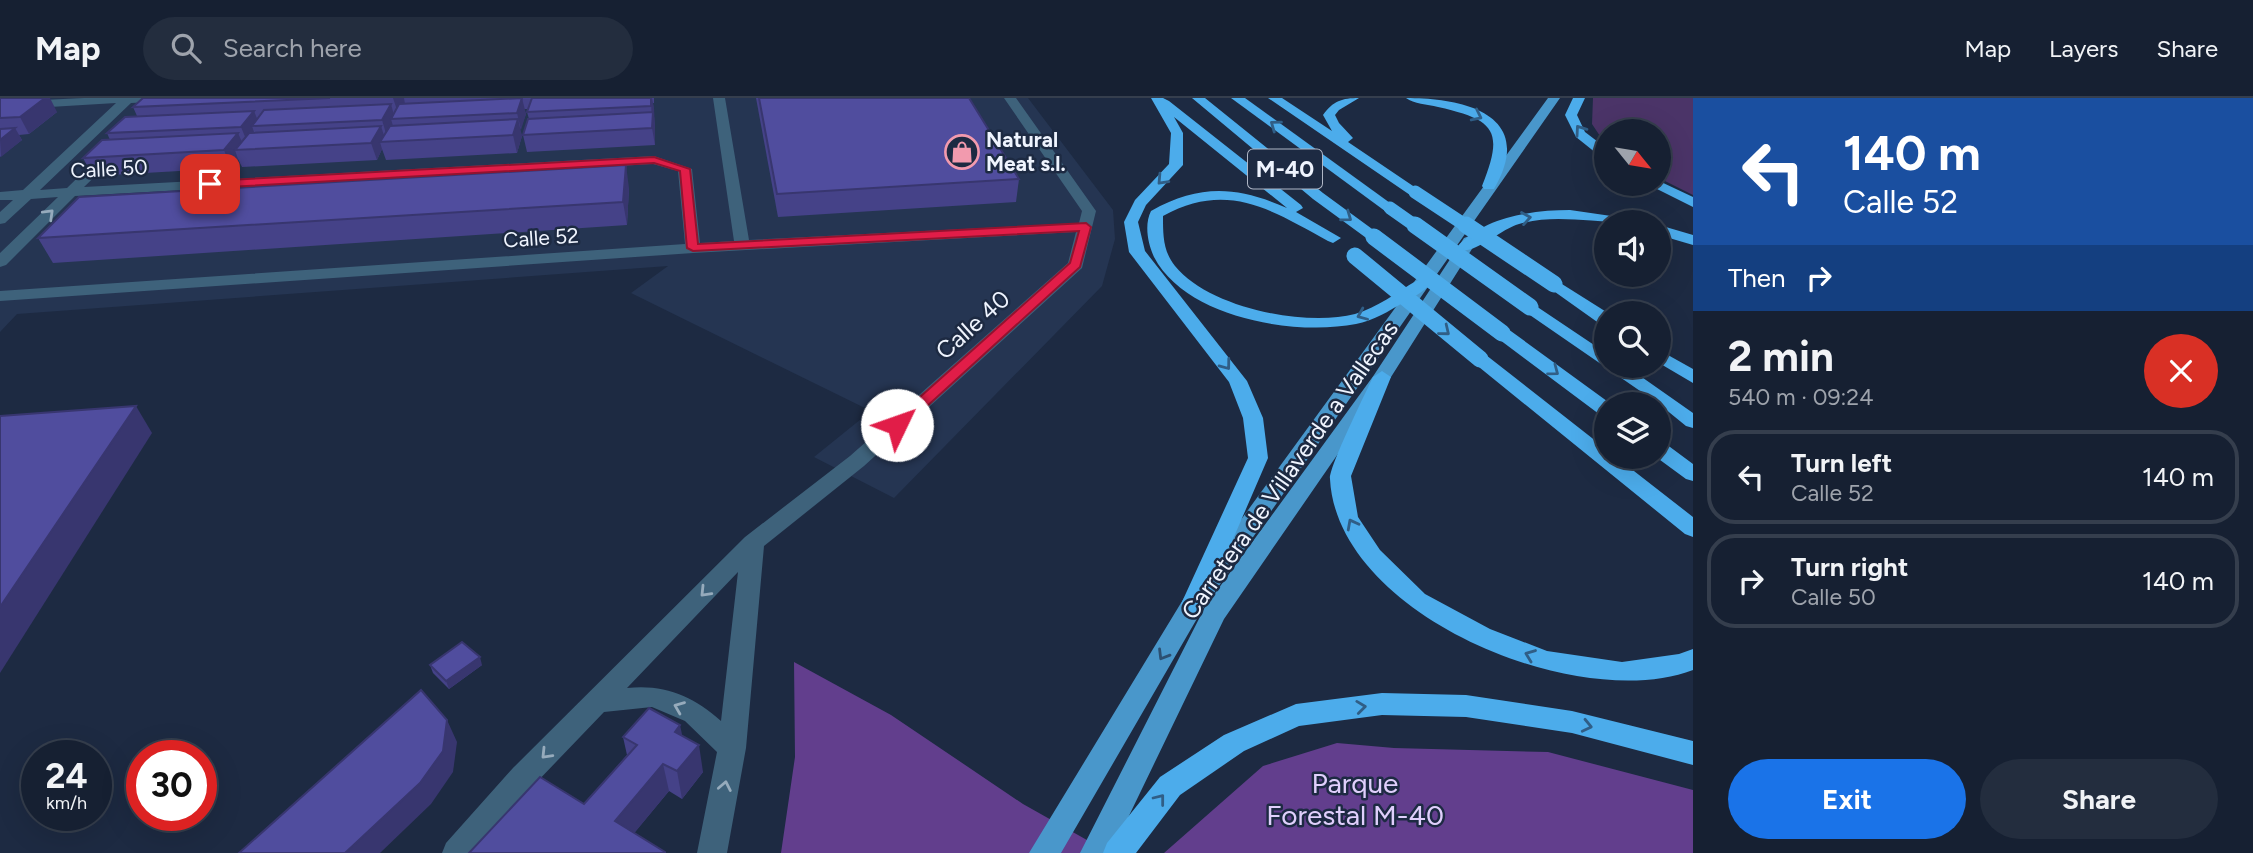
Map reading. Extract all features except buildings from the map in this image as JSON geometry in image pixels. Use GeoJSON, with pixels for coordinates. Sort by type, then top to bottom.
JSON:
{"type":"FeatureCollection","features":[{"type":"Feature","properties":{"kind":"highway"},"geometry":{"type":"LineString","coordinates":[[1157,98],[1693,529]]}},
{"type":"Feature","properties":{"kind":"highway"},"geometry":{"type":"LineString","coordinates":[[1157,98],[1177,133],[1176,165],[1140,203],[1131,222],[1137,252],[1238,381],[1253,418],[1258,458],[1193,604]]}},
{"type":"Feature","properties":{"kind":"highway","name":"M-40"},"geometry":{"type":"LineString","coordinates":[[1198,98],[1318,196],[1594,401]]}},
{"type":"Feature","properties":{"kind":"highway","name":"M-40"},"geometry":{"type":"LineString","coordinates":[[1237,98],[1594,352]]}},
{"type":"Feature","properties":{"kind":"highway"},"geometry":{"type":"LineString","coordinates":[[1274,98],[1594,312]]}},
{"type":"Feature","properties":{"kind":"highway"},"geometry":{"type":"LineString","coordinates":[[1353,98],[1335,107],[1329,115],[1333,125],[1385,173]]}},
{"type":"Feature","properties":{"kind":"highway"},"geometry":{"type":"LineString","coordinates":[[1412,98],[1470,113],[1489,122],[1501,135],[1502,145],[1489,186]]}},
{"type":"Feature","properties":{"kind":"highway"},"geometry":{"type":"LineString","coordinates":[[1579,98],[1571,115],[1580,134],[1594,145]]}},
{"type":"Feature","properties":{"kind":"highway"},"geometry":{"type":"LineString","coordinates":[[1671,192],[1693,203]]}},
{"type":"Feature","properties":{"kind":"highway"},"geometry":{"type":"LineString","coordinates":[[1333,238],[1279,208],[1245,196],[1213,193],[1171,203],[1156,214],[1152,230],[1157,250],[1172,270],[1192,288],[1224,305],[1275,321],[1328,324],[1358,319],[1422,284]]}},
{"type":"Feature","properties":{"kind":"highway"},"geometry":{"type":"LineString","coordinates":[[1465,247],[1511,221],[1543,215],[1575,214],[1594,217]]}},
{"type":"Feature","properties":{"kind":"highway"},"geometry":{"type":"LineString","coordinates":[[1671,234],[1693,240]]}},
{"type":"Feature","properties":{"kind":"highway"},"geometry":{"type":"LineString","coordinates":[[1671,363],[1693,377]]}},
{"type":"Feature","properties":{"kind":"highway"},"geometry":{"type":"LineString","coordinates":[[1382,377],[1340,476],[1347,518],[1371,556],[1417,600],[1481,636],[1545,661],[1622,673],[1682,664],[1693,659]]}},
{"type":"Feature","properties":{"kind":"highway"},"geometry":{"type":"LineString","coordinates":[[1631,378],[1693,422]]}},
{"type":"Feature","properties":{"kind":"highway"},"geometry":{"type":"LineString","coordinates":[[1548,413],[1594,460],[1693,546]]}},
{"type":"Feature","properties":{"kind":"highway"},"geometry":{"type":"LineString","coordinates":[[1671,458],[1693,474]]}},
{"type":"Feature","properties":{"kind":"highway"},"geometry":{"type":"LineString","coordinates":[[1118,853],[1170,786],[1234,743],[1296,715],[1382,704],[1466,706],[1572,722],[1693,753]]}},
{"type":"Feature","properties":{"kind":"main road","name":"Carretera de Villaverde a Vallecas"},"geometry":{"type":"LineString","coordinates":[[1044,853],[1193,604],[1554,98]]}},
{"type":"Feature","properties":{"kind":"main road","name":"Carretera de Villaverde a Vallecas"},"geometry":{"type":"LineString","coordinates":[[1096,853],[1214,614],[1382,377],[1465,247],[1566,98]]}},
{"type":"Feature","properties":{"kind":"street"},"geometry":{"type":"LineString","coordinates":[[0,106],[152,98]]}},
{"type":"Feature","properties":{"kind":"street"},"geometry":{"type":"LineString","coordinates":[[149,117],[168,98]]}},
{"type":"Feature","properties":{"kind":"street"},"geometry":{"type":"LineString","coordinates":[[719,98],[742,245]]}},
{"type":"Feature","properties":{"kind":"street","name":"Calle 40"},"geometry":{"type":"LineString","coordinates":[[457,853],[523,778],[753,543],[857,461],[1076,265],[1089,211],[1010,98]]}},
{"type":"Feature","properties":{"kind":"street"},"geometry":{"type":"LineString","coordinates":[[0,220],[128,99]]}},
{"type":"Feature","properties":{"kind":"street"},"geometry":{"type":"LineString","coordinates":[[0,262],[120,145]]}},
{"type":"Feature","properties":{"kind":"street","name":"Calle 50"},"geometry":{"type":"LineString","coordinates":[[0,196],[654,160],[685,169],[693,248]]}},
{"type":"Feature","properties":{"kind":"street","name":"Calle 52"},"geometry":{"type":"LineString","coordinates":[[0,296],[693,248],[1086,227]]}},
{"type":"Feature","properties":{"kind":"street"},"geometry":{"type":"LineString","coordinates":[[712,853],[732,748],[753,543]]}},
{"type":"Feature","properties":{"kind":"street"},"geometry":{"type":"LineString","coordinates":[[597,702],[653,696],[694,713],[732,748]]}},
{"type":"Feature","properties":{"kind":"shaded area"},"geometry":{"type":"Polygon","coordinates":[[[0,98],[1028,98],[1113,210],[1115,239],[1102,286],[894,498],[814,457],[871,411],[631,293],[668,266],[17,314],[0,332],[0,98]]]}},
{"type":"Feature","properties":{"kind":"shaded area"},"geometry":{"type":"Polygon","coordinates":[[[1593,98],[1693,98],[1693,195],[1671,184],[1671,119],[1594,119],[1594,127],[1593,98]]]}},
{"type":"Feature","properties":{"kind":"green space"},"geometry":{"type":"Polygon","coordinates":[[[794,662],[891,715],[1023,804],[1110,853],[781,853],[795,757],[794,662]]]}},
{"type":"Feature","properties":{"kind":"green space","name":"Parque Forestal M-40"},"geometry":{"type":"Polygon","coordinates":[[[1337,743],[1394,748],[1548,752],[1693,790],[1693,853],[1164,853],[1263,766],[1337,743]]]}},
{"type":"Feature","properties":{"kind":"place","name":"Natural Meat s.l."},"geometry":{"type":"Point","coordinates":[962,152]}},
{"type":"Feature","properties":{"kind":"route"},"geometry":{"type":"LineString","coordinates":[[210,184],[654,160],[685,169],[693,248],[1086,227],[1076,265],[897,425]]}}]}
